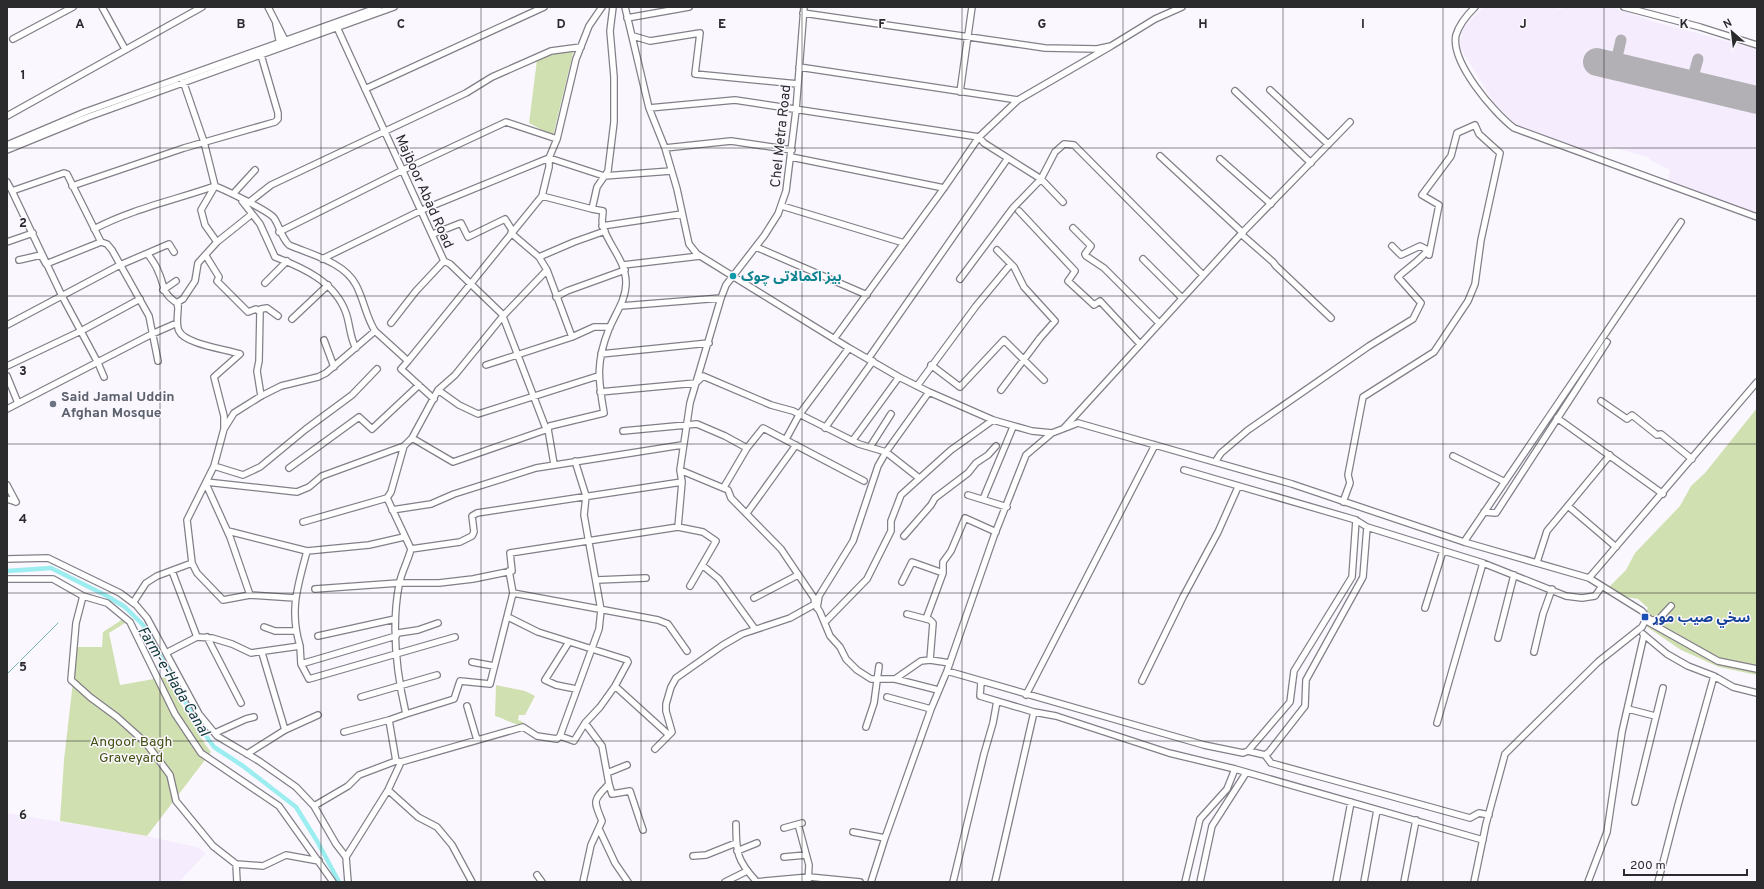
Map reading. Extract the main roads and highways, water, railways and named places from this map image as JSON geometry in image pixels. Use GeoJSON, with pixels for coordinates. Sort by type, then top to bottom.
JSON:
{"type":"FeatureCollection","features":[{"type":"Feature","properties":{"kind":"waterway","name":"Farm-e-Hada Canal"},"geometry":{"type":"LineString","coordinates":[[7,571],[51,568],[107,596],[125,607],[143,625],[198,725],[214,747],[243,766],[296,807],[317,841],[339,882]]}},
{"type":"Feature","properties":{"kind":"waterway"},"geometry":{"type":"LineString","coordinates":[[7,674],[58,623]]}},
{"type":"Feature","properties":{"kind":"place","name":"بیز اکمالاتی چوک"},"geometry":{"type":"Point","coordinates":[733,276]}},
{"type":"Feature","properties":{"kind":"place","name":"Said Jamal Uddin Afghan Mosque"},"geometry":{"type":"Point","coordinates":[53,404]}},
{"type":"Feature","properties":{"kind":"place","name":"سخي صیب موړ"},"geometry":{"type":"Point","coordinates":[1645,617]}},
{"type":"Feature","properties":{"kind":"park label","name":"Angoor Bagh Graveyard"},"geometry":{"type":"Point","coordinates":[131,750]}}]}
